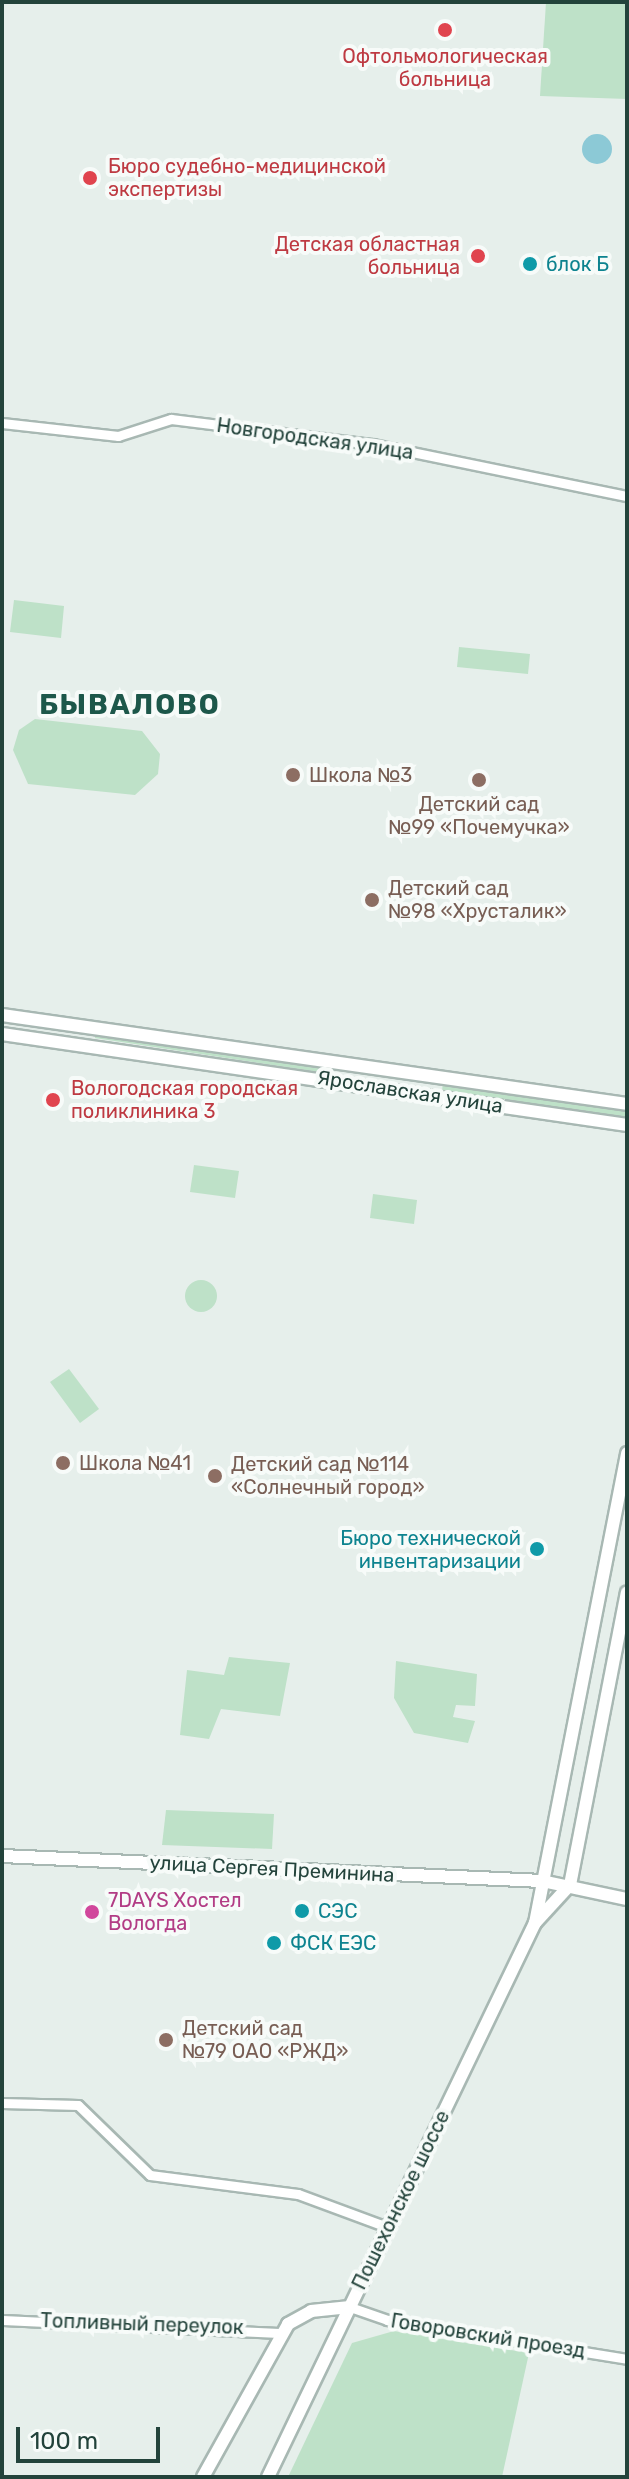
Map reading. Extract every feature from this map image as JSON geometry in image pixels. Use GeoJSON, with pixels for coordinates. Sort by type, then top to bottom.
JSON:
{"type":"FeatureCollection","features":[{"type":"Feature","properties":{"kind":"main road","name":"Ярославская улица"},"geometry":{"type":"LineString","coordinates":[[2,1015],[627,1104]]}},
{"type":"Feature","properties":{"kind":"main road","name":"Ярославская улица"},"geometry":{"type":"LineString","coordinates":[[2,1034],[627,1125]]}},
{"type":"Feature","properties":{"kind":"main road"},"geometry":{"type":"LineString","coordinates":[[422,1093],[437,1085],[427,1075]]}},
{"type":"Feature","properties":{"kind":"main road","name":"Пошехонское шоссе"},"geometry":{"type":"LineString","coordinates":[[268,2477],[535,1923],[627,1453]]}},
{"type":"Feature","properties":{"kind":"main road"},"geometry":{"type":"LineString","coordinates":[[570,1885],[627,1593]]}},
{"type":"Feature","properties":{"kind":"main road"},"geometry":{"type":"LineString","coordinates":[[584,1673],[611,1678]]}},
{"type":"Feature","properties":{"kind":"main road","name":"улица Сергея Преминина"},"geometry":{"type":"LineString","coordinates":[[2,1856],[542,1881]]}},
{"type":"Feature","properties":{"kind":"main road"},"geometry":{"type":"LineString","coordinates":[[542,1881],[627,1899]]}},
{"type":"Feature","properties":{"kind":"main road","name":"Пошехонское шоссе"},"geometry":{"type":"LineString","coordinates":[[535,1923],[570,1885]]}},
{"type":"Feature","properties":{"kind":"main road"},"geometry":{"type":"LineString","coordinates":[[203,2477],[280,2333],[311,2311],[350,2307]]}},
{"type":"Feature","properties":{"kind":"street","name":"Новгородская улица"},"geometry":{"type":"LineString","coordinates":[[2,423],[118,436],[171,419],[373,444],[627,496]]}},
{"type":"Feature","properties":{"kind":"street"},"geometry":{"type":"LineString","coordinates":[[2,2103],[78,2105],[150,2175],[298,2194],[387,2227]]}},
{"type":"Feature","properties":{"kind":"street","name":"Говоровский проезд"},"geometry":{"type":"LineString","coordinates":[[350,2307],[387,2320],[627,2359]]}},
{"type":"Feature","properties":{"kind":"street","name":"Топливный переулок"},"geometry":{"type":"LineString","coordinates":[[2,2320],[280,2333]]}},
{"type":"Feature","properties":{"kind":"green space"},"geometry":{"type":"Polygon","coordinates":[[[546,2],[627,2],[627,99],[540,96],[546,2]]]}},
{"type":"Feature","properties":{"kind":"green space"},"geometry":{"type":"Polygon","coordinates":[[[14,600],[64,606],[61,638],[10,632],[14,600]]]}},
{"type":"Feature","properties":{"kind":"green space"},"geometry":{"type":"Polygon","coordinates":[[[459,647],[530,654],[528,674],[457,667],[459,647]]]}},
{"type":"Feature","properties":{"kind":"green space"},"geometry":{"type":"Polygon","coordinates":[[[35,719],[142,731],[160,754],[158,774],[135,795],[28,784],[13,750],[19,730],[35,719]]]}},
{"type":"Feature","properties":{"kind":"green space"},"geometry":{"type":"Polygon","coordinates":[[[96,1030],[321,1065],[319,1072],[95,1038],[96,1030]]]}},
{"type":"Feature","properties":{"kind":"green space"},"geometry":{"type":"Polygon","coordinates":[[[443,1082],[627,1108],[627,1117],[442,1091],[443,1082]]]}},
{"type":"Feature","properties":{"kind":"green space"},"geometry":{"type":"Polygon","coordinates":[[[194,1165],[239,1171],[235,1198],[190,1192],[194,1165]]]}},
{"type":"Feature","properties":{"kind":"green space"},"geometry":{"type":"Polygon","coordinates":[[[373,1194],[417,1200],[414,1224],[370,1218],[373,1194]]]}},
{"type":"Feature","properties":{"kind":"green space"},"geometry":{"type":"Polygon","coordinates":[[[201,1280],[212,1285],[217,1296],[212,1307],[201,1312],[190,1307],[185,1296],[190,1285],[201,1280]]]}},
{"type":"Feature","properties":{"kind":"green space"},"geometry":{"type":"Polygon","coordinates":[[[69,1369],[99,1409],[80,1423],[50,1382],[69,1369]]]}},
{"type":"Feature","properties":{"kind":"green space"},"geometry":{"type":"Polygon","coordinates":[[[229,1657],[290,1663],[280,1716],[221,1709],[209,1739],[180,1735],[187,1670],[224,1675],[229,1657]]]}},
{"type":"Feature","properties":{"kind":"green space"},"geometry":{"type":"Polygon","coordinates":[[[396,1661],[477,1674],[475,1706],[456,1705],[453,1717],[475,1721],[468,1743],[414,1733],[394,1698],[396,1661]]]}},
{"type":"Feature","properties":{"kind":"green space"},"geometry":{"type":"Polygon","coordinates":[[[166,1810],[274,1814],[272,1849],[162,1845],[166,1810]]]}},
{"type":"Feature","properties":{"kind":"green space"},"geometry":{"type":"Polygon","coordinates":[[[394,2331],[529,2353],[502,2477],[288,2477],[352,2343],[394,2331]]]}},
{"type":"Feature","properties":{"kind":"water"},"geometry":{"type":"Polygon","coordinates":[[[597,134],[603,135],[611,143],[611,155],[603,163],[597,164],[591,163],[583,155],[582,149],[583,143],[591,135],[597,134]]]}},
{"type":"Feature","properties":{"kind":"place","name":"Офтольмологическая больница"},"geometry":{"type":"Point","coordinates":[445,30]}},
{"type":"Feature","properties":{"kind":"place","name":"Бюро судебно-медицинской экспертизы"},"geometry":{"type":"Point","coordinates":[90,178]}},
{"type":"Feature","properties":{"kind":"place","name":"Детская областная больница"},"geometry":{"type":"Point","coordinates":[478,256]}},
{"type":"Feature","properties":{"kind":"place","name":"блок Б"},"geometry":{"type":"Point","coordinates":[530,264]}},
{"type":"Feature","properties":{"kind":"place","name":"Школа №3"},"geometry":{"type":"Point","coordinates":[293,775]}},
{"type":"Feature","properties":{"kind":"place","name":"Детский сад №99 «Почемучка»"},"geometry":{"type":"Point","coordinates":[479,780]}},
{"type":"Feature","properties":{"kind":"place","name":"Детский сад №98 «Хрусталик»"},"geometry":{"type":"Point","coordinates":[372,900]}},
{"type":"Feature","properties":{"kind":"place","name":"Вологодская городская поликлиника 3"},"geometry":{"type":"Point","coordinates":[53,1100]}},
{"type":"Feature","properties":{"kind":"place","name":"Школа №41"},"geometry":{"type":"Point","coordinates":[63,1463]}},
{"type":"Feature","properties":{"kind":"place","name":"Детский сад №114 «Солнечный город»"},"geometry":{"type":"Point","coordinates":[215,1476]}},
{"type":"Feature","properties":{"kind":"place","name":"Бюро технической инвентаризации"},"geometry":{"type":"Point","coordinates":[537,1549]}},
{"type":"Feature","properties":{"kind":"place","name":"СЭС"},"geometry":{"type":"Point","coordinates":[302,1911]}},
{"type":"Feature","properties":{"kind":"place","name":"7DAYS Хостел Вологда"},"geometry":{"type":"Point","coordinates":[92,1912]}},
{"type":"Feature","properties":{"kind":"place","name":"ФСК ЕЭС"},"geometry":{"type":"Point","coordinates":[274,1943]}},
{"type":"Feature","properties":{"kind":"place","name":"Детский сад №79 ОАО «РЖД»"},"geometry":{"type":"Point","coordinates":[166,2040]}},
{"type":"Feature","properties":{"kind":"district","name":"БЫВАЛОВО"},"geometry":{"type":"Point","coordinates":[130,705]}}]}
